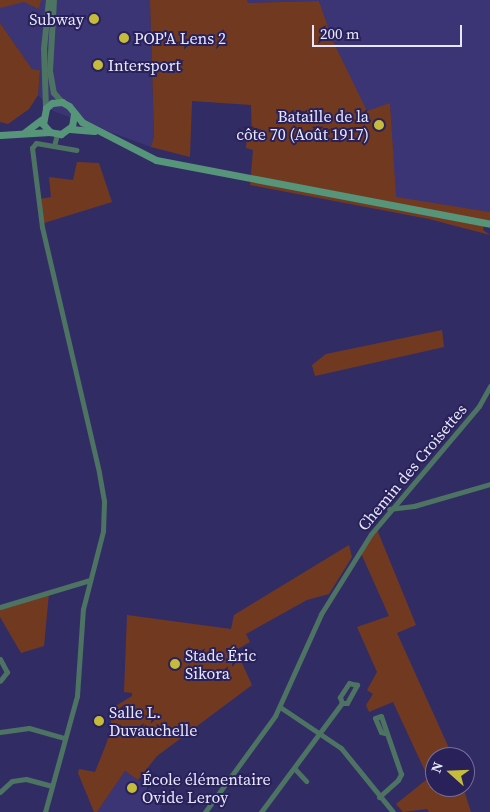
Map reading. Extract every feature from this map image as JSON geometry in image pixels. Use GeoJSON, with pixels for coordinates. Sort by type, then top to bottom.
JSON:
{"type":"FeatureCollection","features":[{"type":"Feature","properties":{"kind":"main road"},"geometry":{"type":"LineString","coordinates":[[12,136],[32,129],[42,119],[46,108],[62,102],[74,114],[101,133],[150,157],[171,164],[490,226]]}},
{"type":"Feature","properties":{"kind":"main road"},"geometry":{"type":"LineString","coordinates":[[70,129],[74,114]]}},
{"type":"Feature","properties":{"kind":"main road"},"geometry":{"type":"LineString","coordinates":[[42,119],[53,133]]}},
{"type":"Feature","properties":{"kind":"main road"},"geometry":{"type":"LineString","coordinates":[[0,135],[53,133],[70,129],[101,133]]}},
{"type":"Feature","properties":{"kind":"street"},"geometry":{"type":"LineString","coordinates":[[46,108],[44,49],[49,0]]}},
{"type":"Feature","properties":{"kind":"street"},"geometry":{"type":"LineString","coordinates":[[54,0],[50,71],[54,93],[62,102]]}},
{"type":"Feature","properties":{"kind":"street"},"geometry":{"type":"LineString","coordinates":[[53,133],[54,146]]}},
{"type":"Feature","properties":{"kind":"street"},"geometry":{"type":"LineString","coordinates":[[45,812],[79,680],[81,622],[90,580],[100,551],[104,501],[38,197],[32,146],[36,142],[76,150]]}},
{"type":"Feature","properties":{"kind":"street","name":"Chemin des Croisettes"},"geometry":{"type":"LineString","coordinates":[[205,812],[280,707],[320,614],[389,509],[479,406],[490,386]]}},
{"type":"Feature","properties":{"kind":"street"},"geometry":{"type":"LineString","coordinates":[[389,509],[414,506],[490,484]]}},
{"type":"Feature","properties":{"kind":"street"},"geometry":{"type":"LineString","coordinates":[[0,608],[90,580]]}},
{"type":"Feature","properties":{"kind":"street"},"geometry":{"type":"LineString","coordinates":[[0,659],[7,672],[0,681]]}},
{"type":"Feature","properties":{"kind":"street"},"geometry":{"type":"LineString","coordinates":[[261,812],[342,703]]}},
{"type":"Feature","properties":{"kind":"street"},"geometry":{"type":"LineString","coordinates":[[280,707],[341,748],[378,797],[393,812]]}},
{"type":"Feature","properties":{"kind":"street"},"geometry":{"type":"LineString","coordinates":[[0,732],[29,728],[65,738]]}},
{"type":"Feature","properties":{"kind":"street"},"geometry":{"type":"LineString","coordinates":[[378,797],[398,780],[401,774],[385,733]]}},
{"type":"Feature","properties":{"kind":"street"},"geometry":{"type":"LineString","coordinates":[[294,768],[306,781]]}},
{"type":"Feature","properties":{"kind":"street"},"geometry":{"type":"LineString","coordinates":[[0,792],[12,781],[26,779],[52,786]]}},
{"type":"Feature","properties":{"kind":"shaded area"},"geometry":{"type":"Polygon","coordinates":[[[0,0],[150,0],[154,136],[151,147],[53,111],[38,95],[40,70],[32,69],[0,23],[0,0]]]}},
{"type":"Feature","properties":{"kind":"shaded area"},"geometry":{"type":"Polygon","coordinates":[[[0,0],[41,0],[39,9],[24,2],[0,8],[0,0]]]}},
{"type":"Feature","properties":{"kind":"shaded area"},"geometry":{"type":"Polygon","coordinates":[[[150,0],[247,0],[248,3],[319,1],[333,41],[367,111],[390,103],[396,197],[490,212],[490,221],[485,220],[483,230],[490,235],[429,219],[250,185],[253,150],[246,148],[247,137],[252,137],[251,105],[192,101],[190,157],[151,147],[154,136],[150,0]]]}},
{"type":"Feature","properties":{"kind":"shaded area"},"geometry":{"type":"Polygon","coordinates":[[[247,0],[490,0],[490,212],[395,198],[390,104],[367,112],[333,41],[319,1],[247,3],[247,0]]]}},
{"type":"Feature","properties":{"kind":"shaded area"},"geometry":{"type":"Polygon","coordinates":[[[0,23],[32,69],[40,70],[38,95],[29,109],[8,124],[0,122],[0,23]]]}},
{"type":"Feature","properties":{"kind":"shaded area"},"geometry":{"type":"Polygon","coordinates":[[[38,95],[29,109],[8,124],[38,95]]]}},
{"type":"Feature","properties":{"kind":"shaded area"},"geometry":{"type":"Polygon","coordinates":[[[77,162],[99,163],[112,202],[44,223],[40,199],[51,197],[49,177],[73,180],[77,162]]]}},
{"type":"Feature","properties":{"kind":"shaded area"},"geometry":{"type":"Polygon","coordinates":[[[442,330],[444,347],[315,376],[312,365],[326,354],[442,330]]]}},
{"type":"Feature","properties":{"kind":"shaded area"},"geometry":{"type":"Polygon","coordinates":[[[376,527],[416,625],[397,633],[448,747],[425,747],[425,771],[393,702],[369,712],[366,705],[373,694],[367,690],[377,672],[357,627],[389,616],[360,551],[376,527]]]}},
{"type":"Feature","properties":{"kind":"shaded area"},"geometry":{"type":"Polygon","coordinates":[[[349,545],[352,557],[329,594],[307,600],[246,634],[250,642],[236,650],[252,685],[157,756],[138,780],[125,771],[97,812],[94,812],[78,773],[79,769],[95,772],[107,742],[114,707],[132,696],[132,693],[124,692],[127,615],[231,629],[234,615],[349,545]]]}},
{"type":"Feature","properties":{"kind":"shaded area"},"geometry":{"type":"Polygon","coordinates":[[[49,593],[44,646],[21,653],[0,617],[0,607],[49,593]]]}},
{"type":"Feature","properties":{"kind":"shaded area","name":"École élémentaire Ovide Leroy"},"geometry":{"type":"Polygon","coordinates":[[[125,771],[162,797],[160,812],[97,812],[125,771]]]}},
{"type":"Feature","properties":{"kind":"shaded area"},"geometry":{"type":"Polygon","coordinates":[[[425,781],[425,797],[466,797],[471,812],[429,812],[427,809],[403,812],[396,804],[425,781]]]}},
{"type":"Feature","properties":{"kind":"place","name":"Subway"},"geometry":{"type":"Point","coordinates":[94,19]}},
{"type":"Feature","properties":{"kind":"place","name":"POP'A Lens 2"},"geometry":{"type":"Point","coordinates":[124,38]}},
{"type":"Feature","properties":{"kind":"place","name":"Intersport"},"geometry":{"type":"Point","coordinates":[98,65]}},
{"type":"Feature","properties":{"kind":"place","name":"Bataille de la côte 70 (Août 1917)"},"geometry":{"type":"Point","coordinates":[379,125]}},
{"type":"Feature","properties":{"kind":"place","name":"Stade Éric Sikora"},"geometry":{"type":"Point","coordinates":[175,664]}},
{"type":"Feature","properties":{"kind":"place","name":"Salle L. Duvauchelle"},"geometry":{"type":"Point","coordinates":[99,721]}},
{"type":"Feature","properties":{"kind":"place","name":"École élémentaire Ovide Leroy"},"geometry":{"type":"Point","coordinates":[132,788]}}]}
